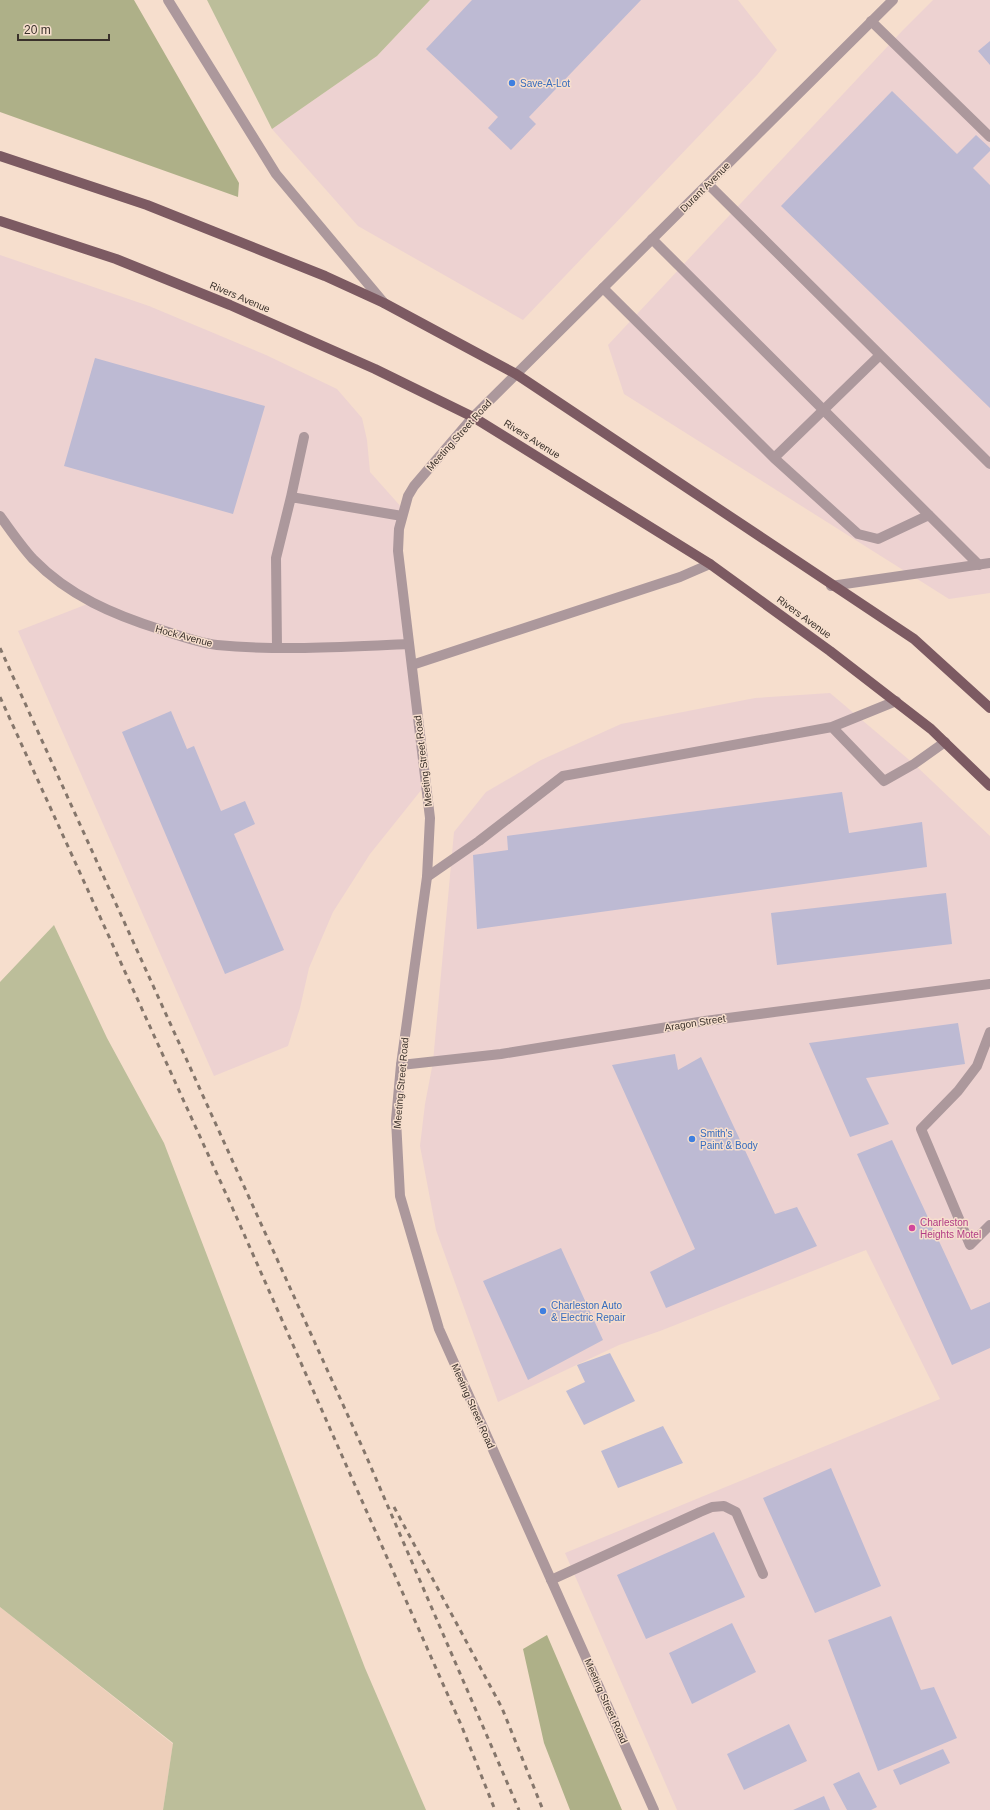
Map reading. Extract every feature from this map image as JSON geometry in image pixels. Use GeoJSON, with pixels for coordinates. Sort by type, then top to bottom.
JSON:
{"type":"FeatureCollection","features":[{"type":"Feature","properties":{"kind":"main road"},"geometry":{"type":"LineString","coordinates":[[0,156],[146,205],[310,270],[384,303],[516,374],[831,586],[914,639],[990,708]]}},
{"type":"Feature","properties":{"kind":"main road","name":"Rivers Avenue"},"geometry":{"type":"LineString","coordinates":[[0,221],[116,259],[230,305],[376,369],[473,417],[710,564],[830,651],[931,728],[990,786]]}},
{"type":"Feature","properties":{"kind":"street"},"geometry":{"type":"LineString","coordinates":[[168,0],[276,174],[384,303]]}},
{"type":"Feature","properties":{"kind":"street","name":"Durant Avenue"},"geometry":{"type":"LineString","coordinates":[[516,374],[893,0]]}},
{"type":"Feature","properties":{"kind":"street"},"geometry":{"type":"LineString","coordinates":[[871,22],[990,137]]}},
{"type":"Feature","properties":{"kind":"street"},"geometry":{"type":"LineString","coordinates":[[708,184],[990,464]]}},
{"type":"Feature","properties":{"kind":"street"},"geometry":{"type":"LineString","coordinates":[[652,239],[979,565]]}},
{"type":"Feature","properties":{"kind":"street"},"geometry":{"type":"LineString","coordinates":[[603,288],[774,458],[858,534],[878,539],[929,515]]}},
{"type":"Feature","properties":{"kind":"street"},"geometry":{"type":"LineString","coordinates":[[774,458],[880,355]]}},
{"type":"Feature","properties":{"kind":"street","name":"Meeting Street Road"},"geometry":{"type":"LineString","coordinates":[[516,374],[473,417],[414,486],[408,496],[402,516],[398,551],[430,818],[427,877],[401,1065],[396,1120],[400,1196],[436,1322],[654,1810]]}},
{"type":"Feature","properties":{"kind":"street"},"geometry":{"type":"LineString","coordinates":[[277,648],[276,558],[304,437]]}},
{"type":"Feature","properties":{"kind":"street"},"geometry":{"type":"LineString","coordinates":[[291,497],[402,516]]}},
{"type":"Feature","properties":{"kind":"street","name":"Hock Avenue"},"geometry":{"type":"LineString","coordinates":[[0,516],[33,559],[59,582],[91,603],[124,618],[184,638],[216,645],[314,649],[408,644]]}},
{"type":"Feature","properties":{"kind":"street"},"geometry":{"type":"LineString","coordinates":[[831,586],[990,563]]}},
{"type":"Feature","properties":{"kind":"street"},"geometry":{"type":"LineString","coordinates":[[412,665],[680,577],[710,564]]}},
{"type":"Feature","properties":{"kind":"street"},"geometry":{"type":"LineString","coordinates":[[427,877],[479,841],[563,776],[832,728],[896,701]]}},
{"type":"Feature","properties":{"kind":"street"},"geometry":{"type":"LineString","coordinates":[[832,728],[884,781],[914,764],[945,742]]}},
{"type":"Feature","properties":{"kind":"street","name":"Aragon Street"},"geometry":{"type":"LineString","coordinates":[[401,1065],[501,1054],[705,1022],[990,984]]}},
{"type":"Feature","properties":{"kind":"street"},"geometry":{"type":"LineString","coordinates":[[990,1032],[977,1066],[958,1091],[921,1129],[970,1245],[990,1226]]}},
{"type":"Feature","properties":{"kind":"street"},"geometry":{"type":"LineString","coordinates":[[552,1580],[700,1512],[712,1507],[724,1506],[736,1512],[763,1574]]}},
{"type":"Feature","properties":{"kind":"shaded area"},"geometry":{"type":"Polygon","coordinates":[[[430,0],[738,0],[777,50],[757,75],[523,320],[358,226],[272,129],[377,56],[430,0]]]}},
{"type":"Feature","properties":{"kind":"shaded area"},"geometry":{"type":"Polygon","coordinates":[[[933,0],[990,0],[990,593],[949,599],[624,394],[608,345],[903,30],[933,0]]]}},
{"type":"Feature","properties":{"kind":"shaded area"},"geometry":{"type":"Polygon","coordinates":[[[0,255],[149,306],[266,355],[337,389],[362,418],[367,440],[370,472],[403,509],[399,529],[426,784],[370,854],[333,912],[309,968],[300,1008],[288,1046],[214,1076],[18,631],[90,603],[59,582],[0,516],[0,255]]]}},
{"type":"Feature","properties":{"kind":"shaded area"},"geometry":{"type":"Polygon","coordinates":[[[830,693],[914,764],[990,836],[990,1810],[677,1810],[565,1553],[940,1399],[866,1250],[660,1331],[619,1345],[498,1402],[436,1230],[420,1146],[425,1104],[433,1062],[454,832],[486,792],[541,760],[621,724],[755,698],[830,693]]]}},
{"type":"Feature","properties":{"kind":"shaded area"},"geometry":{"type":"Polygon","coordinates":[[[0,1607],[173,1744],[163,1810],[0,1810],[0,1607]]]}},
{"type":"Feature","properties":{"kind":"green space"},"geometry":{"type":"Polygon","coordinates":[[[0,0],[134,0],[239,183],[238,197],[0,112],[0,0]]]}},
{"type":"Feature","properties":{"kind":"green space"},"geometry":{"type":"Polygon","coordinates":[[[207,0],[430,0],[377,56],[272,129],[207,0]]]}},
{"type":"Feature","properties":{"kind":"green space"},"geometry":{"type":"Polygon","coordinates":[[[54,925],[107,1038],[164,1143],[365,1668],[426,1810],[163,1810],[173,1743],[0,1607],[0,982],[54,925]]]}},
{"type":"Feature","properties":{"kind":"green space"},"geometry":{"type":"Polygon","coordinates":[[[547,1635],[622,1810],[570,1810],[544,1743],[523,1649],[547,1635]]]}},
{"type":"Feature","properties":{"kind":"building","name":"Save-A-Lot"},"geometry":{"type":"Polygon","coordinates":[[[472,0],[641,0],[529,117],[536,124],[511,150],[488,128],[498,117],[426,49],[472,0]]]}},
{"type":"Feature","properties":{"kind":"building"},"geometry":{"type":"Polygon","coordinates":[[[990,41],[990,65],[978,51],[990,41]]]}},
{"type":"Feature","properties":{"kind":"building"},"geometry":{"type":"Polygon","coordinates":[[[892,91],[957,154],[976,135],[990,148],[990,151],[973,168],[990,185],[990,408],[781,206],[892,91]]]}},
{"type":"Feature","properties":{"kind":"building"},"geometry":{"type":"Polygon","coordinates":[[[95,358],[265,406],[233,514],[64,466],[95,358]]]}},
{"type":"Feature","properties":{"kind":"building"},"geometry":{"type":"Polygon","coordinates":[[[171,711],[187,749],[194,746],[221,811],[245,801],[255,824],[234,834],[284,950],[225,974],[122,732],[171,711]]]}},
{"type":"Feature","properties":{"kind":"building"},"geometry":{"type":"Polygon","coordinates":[[[842,792],[849,833],[922,822],[927,867],[477,929],[473,855],[508,850],[507,836],[842,792]]]}},
{"type":"Feature","properties":{"kind":"building"},"geometry":{"type":"Polygon","coordinates":[[[946,893],[952,944],[777,965],[771,913],[946,893]]]}},
{"type":"Feature","properties":{"kind":"building"},"geometry":{"type":"Polygon","coordinates":[[[958,1023],[965,1064],[866,1078],[889,1124],[850,1137],[809,1043],[958,1023]]]}},
{"type":"Feature","properties":{"kind":"building","name":"Smith's Paint & Body"},"geometry":{"type":"Polygon","coordinates":[[[675,1054],[678,1070],[701,1057],[775,1214],[797,1207],[817,1246],[666,1308],[650,1272],[695,1249],[612,1065],[675,1054]]]}},
{"type":"Feature","properties":{"kind":"building","name":"Charleston Heights Motel"},"geometry":{"type":"Polygon","coordinates":[[[892,1140],[971,1310],[990,1302],[990,1348],[952,1365],[857,1154],[892,1140]]]}},
{"type":"Feature","properties":{"kind":"building","name":"Charleston Auto & Electric Repair"},"geometry":{"type":"Polygon","coordinates":[[[561,1248],[603,1340],[528,1380],[483,1281],[561,1248]]]}},
{"type":"Feature","properties":{"kind":"building"},"geometry":{"type":"Polygon","coordinates":[[[610,1353],[635,1401],[584,1425],[566,1391],[585,1382],[577,1365],[610,1353]]]}},
{"type":"Feature","properties":{"kind":"building"},"geometry":{"type":"Polygon","coordinates":[[[663,1426],[683,1463],[618,1488],[601,1451],[663,1426]]]}},
{"type":"Feature","properties":{"kind":"building"},"geometry":{"type":"Polygon","coordinates":[[[831,1468],[881,1586],[815,1613],[763,1498],[831,1468]]]}},
{"type":"Feature","properties":{"kind":"building"},"geometry":{"type":"Polygon","coordinates":[[[714,1532],[745,1597],[646,1639],[617,1575],[714,1532]]]}},
{"type":"Feature","properties":{"kind":"building"},"geometry":{"type":"Polygon","coordinates":[[[891,1616],[921,1690],[934,1687],[957,1738],[878,1771],[828,1640],[891,1616]]]}},
{"type":"Feature","properties":{"kind":"building"},"geometry":{"type":"Polygon","coordinates":[[[732,1623],[756,1672],[692,1704],[669,1653],[732,1623]]]}},
{"type":"Feature","properties":{"kind":"building"},"geometry":{"type":"Polygon","coordinates":[[[789,1724],[807,1761],[744,1790],[727,1754],[789,1724]]]}},
{"type":"Feature","properties":{"kind":"building"},"geometry":{"type":"Polygon","coordinates":[[[943,1749],[950,1763],[900,1785],[893,1770],[943,1749]]]}},
{"type":"Feature","properties":{"kind":"building"},"geometry":{"type":"Polygon","coordinates":[[[859,1772],[877,1807],[871,1810],[847,1810],[833,1784],[859,1772]]]}},
{"type":"Feature","properties":{"kind":"building"},"geometry":{"type":"Polygon","coordinates":[[[824,1796],[830,1810],[793,1810],[824,1796]]]}},
{"type":"Feature","properties":{"kind":"railway"},"geometry":{"type":"LineString","coordinates":[[0,648],[364,1451],[519,1810]]}},
{"type":"Feature","properties":{"kind":"railway"},"geometry":{"type":"LineString","coordinates":[[0,697],[232,1207],[462,1727],[495,1810]]}},
{"type":"Feature","properties":{"kind":"railway"},"geometry":{"type":"LineString","coordinates":[[394,1507],[502,1708],[543,1810]]}},
{"type":"Feature","properties":{"kind":"place","name":"Save-A-Lot"},"geometry":{"type":"Point","coordinates":[512,83]}},
{"type":"Feature","properties":{"kind":"place","name":"Smith's Paint & Body"},"geometry":{"type":"Point","coordinates":[692,1139]}},
{"type":"Feature","properties":{"kind":"place","name":"Charleston Heights Motel"},"geometry":{"type":"Point","coordinates":[912,1228]}},
{"type":"Feature","properties":{"kind":"place","name":"Charleston Auto & Electric Repair"},"geometry":{"type":"Point","coordinates":[543,1311]}}]}
